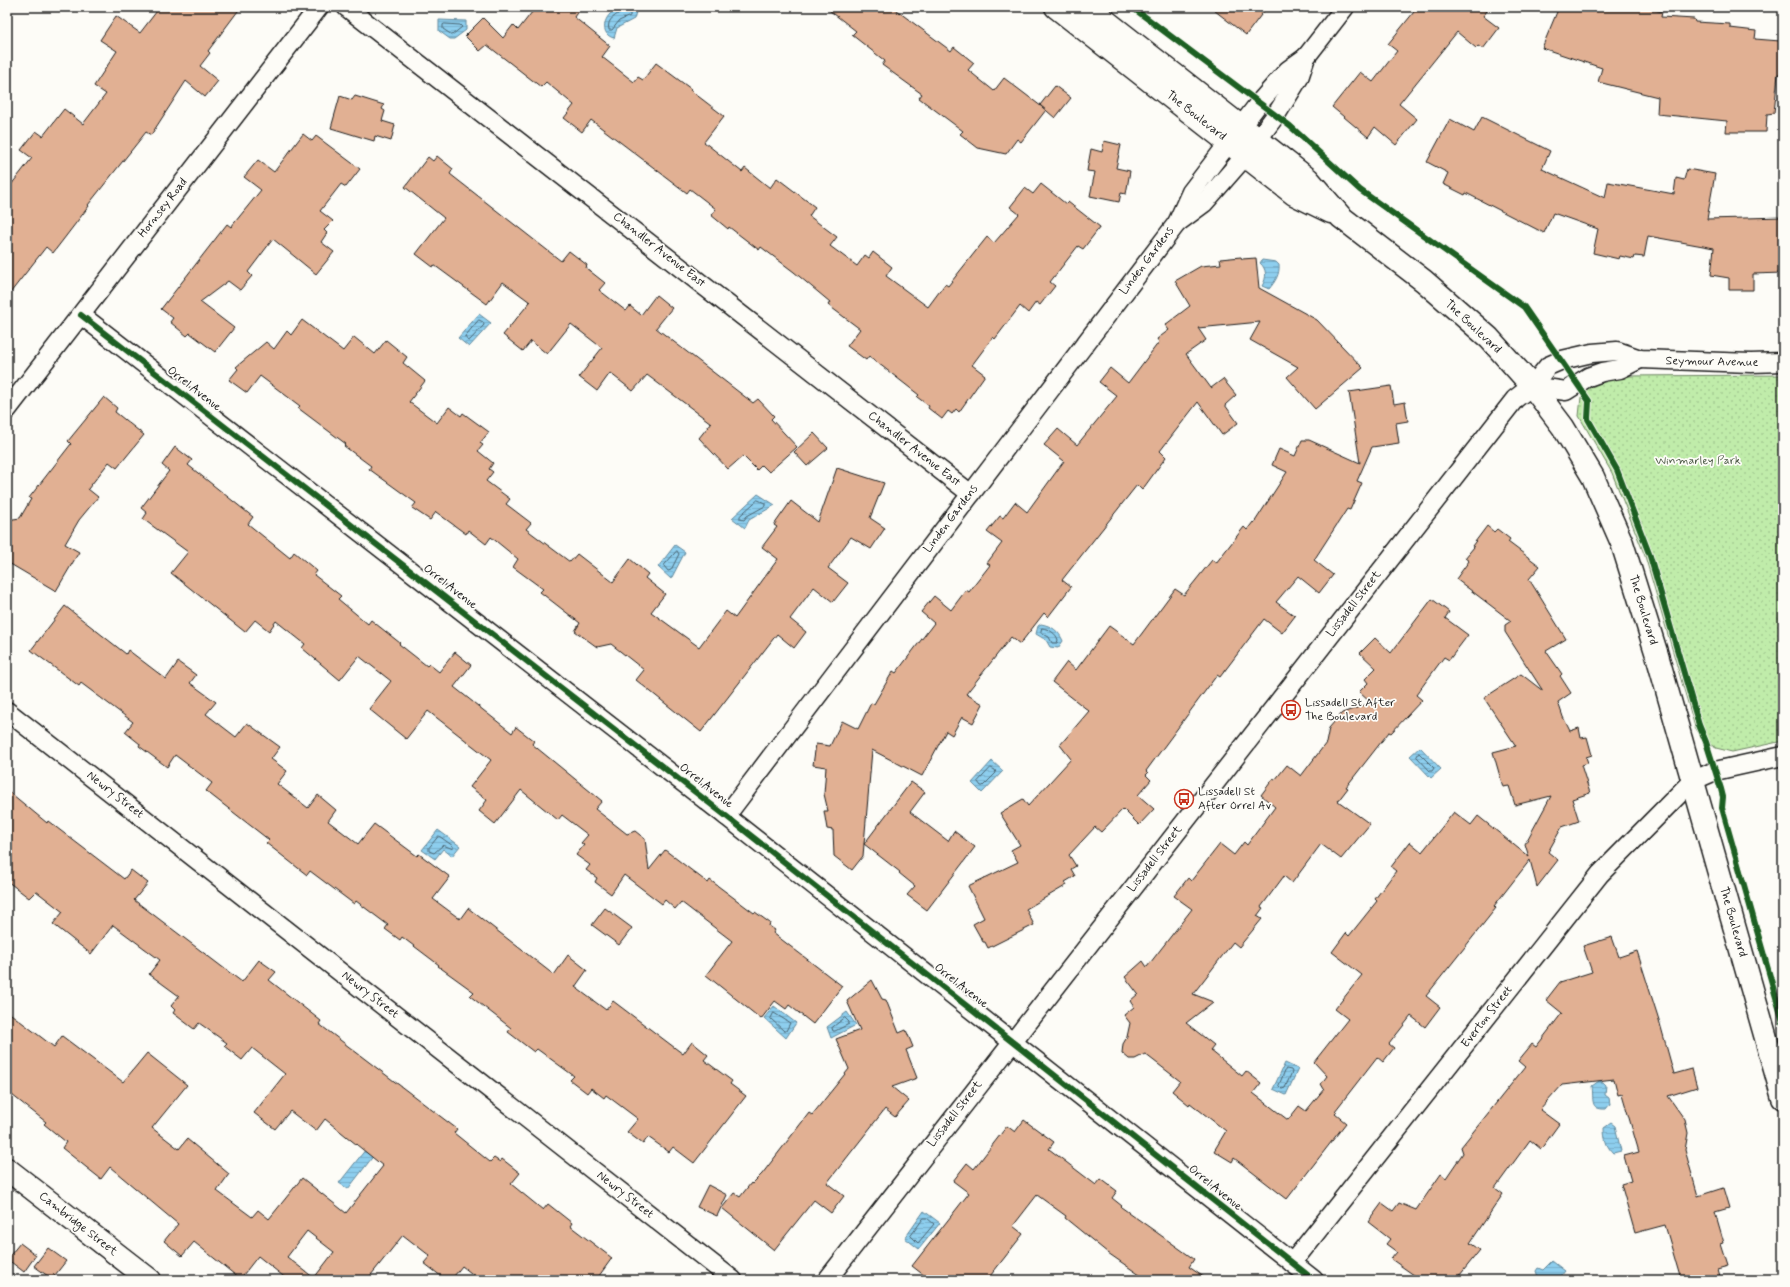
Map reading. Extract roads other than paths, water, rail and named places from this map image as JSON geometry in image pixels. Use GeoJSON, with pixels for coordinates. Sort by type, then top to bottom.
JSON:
{"type":"FeatureCollection","features":[{"type":"Feature","properties":{"kind":"main road","name":"The Boulevard"},"geometry":{"type":"LineString","coordinates":[[1056,7],[1243,141],[1308,179],[1341,217],[1424,282],[1489,338],[1532,386],[1563,428],[1593,476],[1622,543],[1783,1098]]}},
{"type":"Feature","properties":{"kind":"main road","name":"The Boulevard"},"geometry":{"type":"LineString","coordinates":[[1088,7],[1243,141]]}},
{"type":"Feature","properties":{"kind":"main road","name":"Cambridge Street"},"geometry":{"type":"LineString","coordinates":[[7,1169],[150,1280]]}},
{"type":"Feature","properties":{"kind":"street","name":"Hornsey Road"},"geometry":{"type":"LineString","coordinates":[[7,410],[319,7]]}},
{"type":"Feature","properties":{"kind":"street","name":"Chandler Avenue East"},"geometry":{"type":"LineString","coordinates":[[346,7],[971,494]]}},
{"type":"Feature","properties":{"kind":"street","name":"Linden Gardens"},"geometry":{"type":"LineString","coordinates":[[726,816],[1176,223],[1204,203],[1288,70],[1306,58],[1345,7]]}},
{"type":"Feature","properties":{"kind":"street","name":"Orrel Avenue"},"geometry":{"type":"LineString","coordinates":[[80,315],[726,816],[1314,1280]]}},
{"type":"Feature","properties":{"kind":"street","name":"Seymour Avenue"},"geometry":{"type":"LineString","coordinates":[[1532,386],[1548,366],[1562,360],[1592,353],[1617,351],[1640,360],[1752,363],[1783,362]]}},
{"type":"Feature","properties":{"kind":"street","name":"Seymour Avenue"},"geometry":{"type":"LineString","coordinates":[[1532,386],[1566,391],[1588,376],[1620,369],[1640,360]]}},
{"type":"Feature","properties":{"kind":"street","name":"Lissadell Street"},"geometry":{"type":"LineString","coordinates":[[827,1280],[1514,399],[1532,386]]}},
{"type":"Feature","properties":{"kind":"street","name":"Newry Street"},"geometry":{"type":"LineString","coordinates":[[7,711],[733,1280]]}},
{"type":"Feature","properties":{"kind":"street"},"geometry":{"type":"LineString","coordinates":[[1692,780],[1715,771],[1783,756]]}},
{"type":"Feature","properties":{"kind":"street","name":"Everton Street"},"geometry":{"type":"LineString","coordinates":[[1292,1263],[1600,874],[1692,780]]}},
{"type":"Feature","properties":{"kind":"water"},"geometry":{"type":"Polygon","coordinates":[[[626,7],[636,12],[634,19],[617,28],[614,38],[605,30],[605,21],[607,17],[615,10],[626,7]]]}},
{"type":"Feature","properties":{"kind":"water"},"geometry":{"type":"Polygon","coordinates":[[[439,20],[466,21],[466,30],[454,39],[450,39],[439,31],[439,20]]]}},
{"type":"Feature","properties":{"kind":"water"},"geometry":{"type":"Polygon","coordinates":[[[1262,260],[1276,262],[1279,265],[1277,278],[1269,289],[1262,286],[1266,274],[1260,263],[1262,260]]]}},
{"type":"Feature","properties":{"kind":"water"},"geometry":{"type":"Polygon","coordinates":[[[479,314],[491,323],[469,347],[458,338],[479,314]]]}},
{"type":"Feature","properties":{"kind":"water"},"geometry":{"type":"Polygon","coordinates":[[[758,494],[775,505],[749,520],[745,528],[732,518],[758,494]]]}},
{"type":"Feature","properties":{"kind":"water"},"geometry":{"type":"Polygon","coordinates":[[[675,545],[685,552],[671,579],[658,567],[675,545]]]}},
{"type":"Feature","properties":{"kind":"water"},"geometry":{"type":"Polygon","coordinates":[[[1041,624],[1049,626],[1059,634],[1063,641],[1058,648],[1050,647],[1046,640],[1036,634],[1038,626],[1041,624]]]}},
{"type":"Feature","properties":{"kind":"water"},"geometry":{"type":"Polygon","coordinates":[[[1420,747],[1441,769],[1431,778],[1410,756],[1420,747]]]}},
{"type":"Feature","properties":{"kind":"water"},"geometry":{"type":"Polygon","coordinates":[[[992,761],[1003,771],[982,793],[972,783],[992,761]]]}},
{"type":"Feature","properties":{"kind":"water"},"geometry":{"type":"Polygon","coordinates":[[[438,830],[460,846],[452,856],[443,849],[435,859],[422,850],[438,830]]]}},
{"type":"Feature","properties":{"kind":"water"},"geometry":{"type":"Polygon","coordinates":[[[774,1006],[796,1023],[786,1038],[764,1018],[774,1006]]]}},
{"type":"Feature","properties":{"kind":"water"},"geometry":{"type":"Polygon","coordinates":[[[847,1012],[856,1025],[831,1038],[827,1027],[847,1012]]]}},
{"type":"Feature","properties":{"kind":"water"},"geometry":{"type":"Polygon","coordinates":[[[1285,1063],[1298,1069],[1286,1095],[1273,1089],[1285,1063]]]}},
{"type":"Feature","properties":{"kind":"water"},"geometry":{"type":"Polygon","coordinates":[[[1599,1081],[1606,1085],[1605,1095],[1609,1098],[1610,1104],[1606,1109],[1597,1108],[1593,1103],[1592,1086],[1599,1081]]]}},
{"type":"Feature","properties":{"kind":"water"},"geometry":{"type":"Polygon","coordinates":[[[1611,1123],[1615,1126],[1621,1151],[1613,1153],[1607,1145],[1604,1132],[1604,1128],[1611,1123]]]}},
{"type":"Feature","properties":{"kind":"water"},"geometry":{"type":"Polygon","coordinates":[[[370,1144],[378,1150],[348,1189],[339,1183],[370,1144]]]}},
{"type":"Feature","properties":{"kind":"water"},"geometry":{"type":"Polygon","coordinates":[[[924,1211],[940,1223],[919,1249],[905,1238],[924,1211]]]}},
{"type":"Feature","properties":{"kind":"water"},"geometry":{"type":"Polygon","coordinates":[[[1552,1261],[1565,1271],[1558,1280],[1536,1280],[1538,1277],[1536,1271],[1538,1268],[1543,1270],[1552,1261]]]}},
{"type":"Feature","properties":{"kind":"place","name":"Lissadell St After The Boulevard"},"geometry":{"type":"Point","coordinates":[1291,710]}},
{"type":"Feature","properties":{"kind":"place","name":"Lissadell St After Orrel Av"},"geometry":{"type":"Point","coordinates":[1184,799]}},
{"type":"Feature","properties":{"kind":"park label","name":"Winmarley Park"},"geometry":{"type":"Point","coordinates":[1698,461]}}]}
